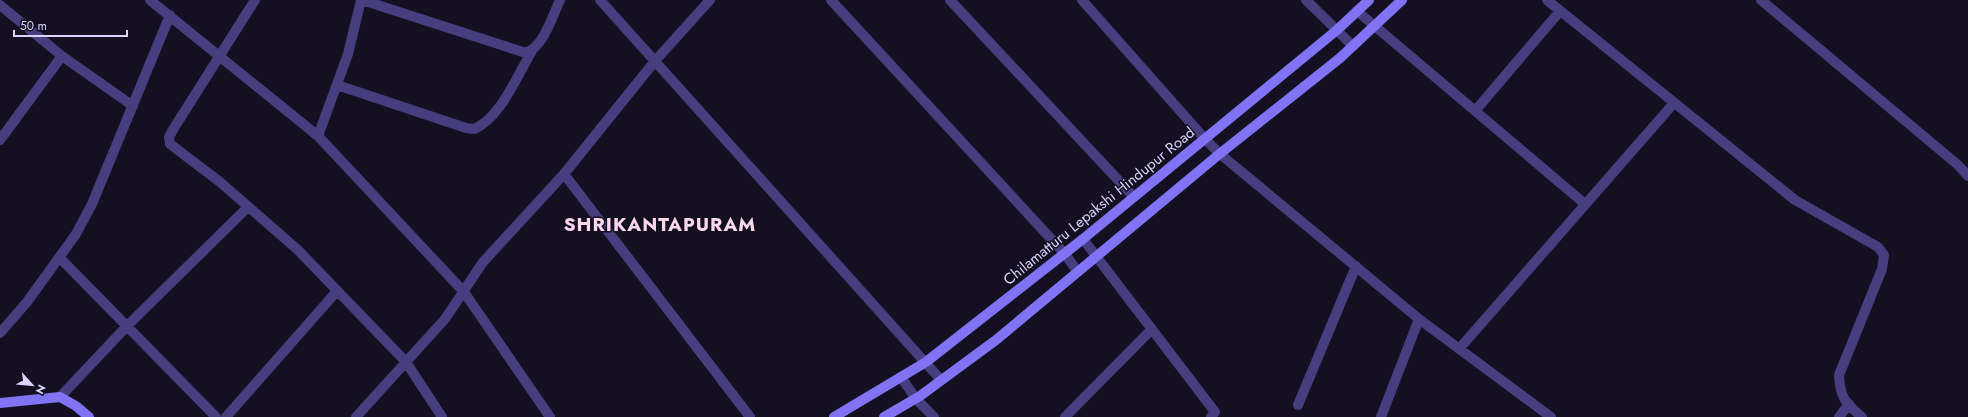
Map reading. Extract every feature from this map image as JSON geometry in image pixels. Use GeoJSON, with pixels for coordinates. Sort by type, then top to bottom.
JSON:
{"type":"FeatureCollection","features":[{"type":"Feature","properties":{"kind":"street"},"geometry":{"type":"LineString","coordinates":[[150,0],[318,136],[464,292],[550,417]]}},
{"type":"Feature","properties":{"kind":"street"},"geometry":{"type":"LineString","coordinates":[[255,0],[171,132],[169,137],[170,144],[220,182],[298,250],[406,362],[442,417]]}},
{"type":"Feature","properties":{"kind":"street"},"geometry":{"type":"LineString","coordinates":[[318,136],[348,54],[362,0],[518,52],[526,53],[532,51]]}},
{"type":"Feature","properties":{"kind":"street"},"geometry":{"type":"LineString","coordinates":[[337,85],[474,129],[482,126],[497,110],[532,51],[539,42],[560,0]]}},
{"type":"Feature","properties":{"kind":"street"},"geometry":{"type":"LineString","coordinates":[[600,0],[941,380]]}},
{"type":"Feature","properties":{"kind":"street"},"geometry":{"type":"LineString","coordinates":[[356,417],[445,320],[483,262],[564,174],[655,61],[710,0]]}},
{"type":"Feature","properties":{"kind":"street"},"geometry":{"type":"LineString","coordinates":[[831,0],[1064,254],[1078,272]]}},
{"type":"Feature","properties":{"kind":"street"},"geometry":{"type":"LineString","coordinates":[[950,0],[1134,197]]}},
{"type":"Feature","properties":{"kind":"street"},"geometry":{"type":"LineString","coordinates":[[1082,0],[1220,154],[1419,319],[1551,417]]}},
{"type":"Feature","properties":{"kind":"street"},"geometry":{"type":"LineString","coordinates":[[1306,0],[1353,46]]}},
{"type":"Feature","properties":{"kind":"street","name":"Chilamatturu Lepakshi Hindupur Road"},"geometry":{"type":"LineString","coordinates":[[834,417],[926,362],[1083,239],[1337,30],[1369,0]]}},
{"type":"Feature","properties":{"kind":"street"},"geometry":{"type":"LineString","coordinates":[[884,417],[916,398],[996,340],[1353,46],[1402,0]]}},
{"type":"Feature","properties":{"kind":"street"},"geometry":{"type":"LineString","coordinates":[[1547,0],[1795,200],[1878,247],[1884,256],[1882,269],[1839,375],[1840,391],[1849,404],[1862,417]]}},
{"type":"Feature","properties":{"kind":"street"},"geometry":{"type":"LineString","coordinates":[[1761,0],[1958,165],[1968,176]]}},
{"type":"Feature","properties":{"kind":"street"},"geometry":{"type":"LineString","coordinates":[[0,6],[62,56],[133,106]]}},
{"type":"Feature","properties":{"kind":"street"},"geometry":{"type":"LineString","coordinates":[[1357,11],[1585,204]]}},
{"type":"Feature","properties":{"kind":"street"},"geometry":{"type":"LineString","coordinates":[[1475,111],[1560,11]]}},
{"type":"Feature","properties":{"kind":"street"},"geometry":{"type":"LineString","coordinates":[[0,333],[26,302],[76,234],[92,204],[170,15]]}},
{"type":"Feature","properties":{"kind":"street"},"geometry":{"type":"LineString","coordinates":[[0,140],[62,56]]}},
{"type":"Feature","properties":{"kind":"street"},"geometry":{"type":"LineString","coordinates":[[1459,349],[1674,103]]}},
{"type":"Feature","properties":{"kind":"street"},"geometry":{"type":"LineString","coordinates":[[564,174],[750,417]]}},
{"type":"Feature","properties":{"kind":"street"},"geometry":{"type":"LineString","coordinates":[[60,397],[127,326],[248,207]]}},
{"type":"Feature","properties":{"kind":"street"},"geometry":{"type":"LineString","coordinates":[[1083,239],[1215,416]]}},
{"type":"Feature","properties":{"kind":"street"},"geometry":{"type":"LineString","coordinates":[[59,257],[216,417]]}},
{"type":"Feature","properties":{"kind":"street"},"geometry":{"type":"LineString","coordinates":[[1298,405],[1356,266]]}},
{"type":"Feature","properties":{"kind":"street"},"geometry":{"type":"LineString","coordinates":[[226,417],[338,291]]}},
{"type":"Feature","properties":{"kind":"street"},"geometry":{"type":"LineString","coordinates":[[1380,417],[1419,319]]}},
{"type":"Feature","properties":{"kind":"street"},"geometry":{"type":"LineString","coordinates":[[1065,417],[1151,330]]}},
{"type":"Feature","properties":{"kind":"street"},"geometry":{"type":"LineString","coordinates":[[901,377],[916,398],[934,417]]}},
{"type":"Feature","properties":{"kind":"street"},"geometry":{"type":"LineString","coordinates":[[0,403],[60,397],[76,406],[88,417]]}},
{"type":"Feature","properties":{"kind":"street"},"geometry":{"type":"LineString","coordinates":[[1839,417],[1849,404]]}},
{"type":"Feature","properties":{"kind":"district","name":"SHRIKANTAPURAM"},"geometry":{"type":"Point","coordinates":[660,224]}}]}
